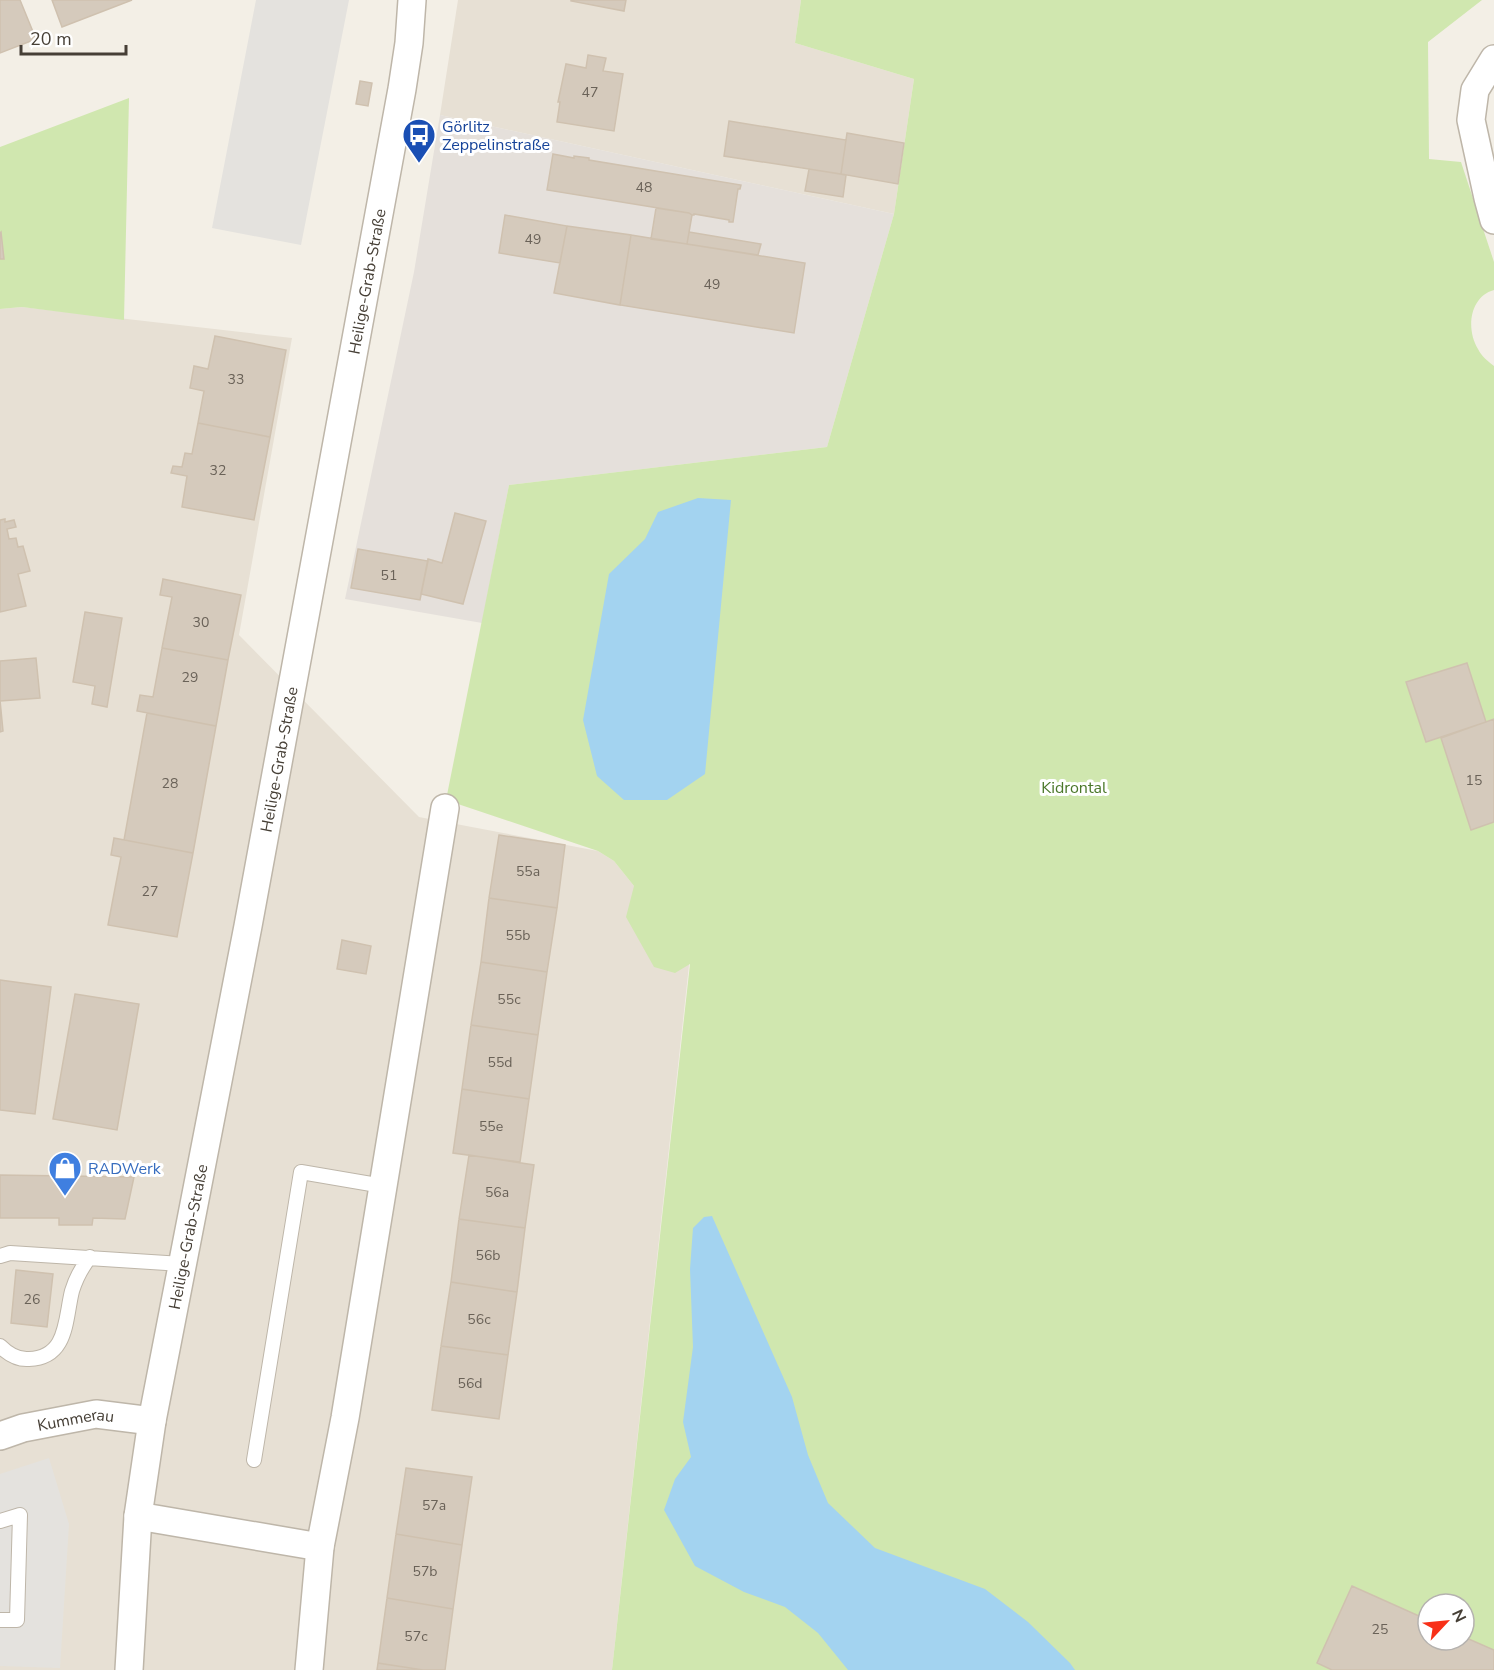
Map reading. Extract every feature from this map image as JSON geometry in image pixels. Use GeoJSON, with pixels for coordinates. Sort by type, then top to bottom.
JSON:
{"type":"FeatureCollection","features":[{"type":"Feature","properties":{"kind":"street","name":"Heilige-Grab-Straße"},"geometry":{"type":"LineString","coordinates":[[129,1670],[138,1516],[152,1421],[251,914],[314,575],[402,89],[409,43],[412,0]]}},
{"type":"Feature","properties":{"kind":"street"},"geometry":{"type":"LineString","coordinates":[[1494,59],[1475,90],[1471,120],[1494,220]]}},
{"type":"Feature","properties":{"kind":"street"},"geometry":{"type":"LineString","coordinates":[[309,1670],[320,1547],[345,1418],[445,808]]}},
{"type":"Feature","properties":{"kind":"street","name":"Kummerau"},"geometry":{"type":"LineString","coordinates":[[0,1436],[23,1428],[96,1414],[152,1421]]}},
{"type":"Feature","properties":{"kind":"street"},"geometry":{"type":"LineString","coordinates":[[138,1516],[320,1547]]}},
{"type":"Feature","properties":{"kind":"lane"},"geometry":{"type":"LineString","coordinates":[[254,1460],[301,1172],[382,1186]]}},
{"type":"Feature","properties":{"kind":"lane"},"geometry":{"type":"LineString","coordinates":[[0,1256],[10,1253],[182,1264]]}},
{"type":"Feature","properties":{"kind":"lane"},"geometry":{"type":"LineString","coordinates":[[0,1346],[7,1353],[23,1359],[36,1359],[51,1353],[60,1343],[73,1290],[82,1268],[90,1257]]}},
{"type":"Feature","properties":{"kind":"lane"},"geometry":{"type":"LineString","coordinates":[[0,1521],[20,1515],[17,1620],[0,1620]]}},
{"type":"Feature","properties":{"kind":"shaded area"},"geometry":{"type":"Polygon","coordinates":[[[256,0],[349,0],[301,245],[212,228],[256,0]]]}},
{"type":"Feature","properties":{"kind":"shaded area"},"geometry":{"type":"Polygon","coordinates":[[[458,0],[801,0],[795,43],[914,79],[894,214],[440,115],[458,0]]]}},
{"type":"Feature","properties":{"kind":"shaded area"},"geometry":{"type":"Polygon","coordinates":[[[440,115],[894,214],[827,447],[509,485],[482,623],[345,599],[414,272],[440,115]]]}},
{"type":"Feature","properties":{"kind":"shaded area"},"geometry":{"type":"Polygon","coordinates":[[[22,307],[292,338],[239,635],[419,817],[598,851],[614,861],[690,956],[612,1670],[0,1670],[0,309],[22,307]]]}},
{"type":"Feature","properties":{"kind":"shaded area"},"geometry":{"type":"Polygon","coordinates":[[[49,1458],[69,1524],[60,1668],[0,1666],[0,1474],[49,1458]]]}},
{"type":"Feature","properties":{"kind":"green space","name":"Kidrontal"},"geometry":{"type":"Polygon","coordinates":[[[801,0],[1482,0],[1428,42],[1429,159],[1461,162],[1494,262],[1494,290],[1479,300],[1472,315],[1471,324],[1479,352],[1494,366],[1494,1670],[612,1670],[690,964],[675,973],[654,967],[626,917],[634,886],[614,861],[598,851],[446,800],[509,485],[827,447],[894,214],[914,79],[795,43],[801,0]]]}},
{"type":"Feature","properties":{"kind":"green space"},"geometry":{"type":"Polygon","coordinates":[[[129,98],[124,320],[22,307],[0,309],[0,147],[129,98]]]}},
{"type":"Feature","properties":{"kind":"water"},"geometry":{"type":"Polygon","coordinates":[[[698,498],[731,500],[705,774],[667,800],[624,800],[597,776],[583,720],[609,574],[645,539],[658,512],[698,498]]]}},
{"type":"Feature","properties":{"kind":"water"},"geometry":{"type":"Polygon","coordinates":[[[712,1216],[792,1397],[808,1455],[828,1503],[875,1548],[985,1589],[1028,1622],[1075,1670],[848,1670],[818,1633],[785,1607],[744,1592],[695,1566],[664,1510],[675,1479],[691,1457],[683,1422],[693,1347],[690,1269],[693,1228],[704,1217],[712,1216]]]}},
{"type":"Feature","properties":{"kind":"building"},"geometry":{"type":"Polygon","coordinates":[[[0,0],[20,0],[36,39],[0,53],[0,0]]]}},
{"type":"Feature","properties":{"kind":"building"},"geometry":{"type":"Polygon","coordinates":[[[52,0],[132,0],[62,27],[52,0]]]}},
{"type":"Feature","properties":{"kind":"building"},"geometry":{"type":"Polygon","coordinates":[[[571,0],[626,0],[624,11],[571,0]]]}},
{"type":"Feature","properties":{"kind":"building"},"geometry":{"type":"Polygon","coordinates":[[[588,55],[606,58],[603,71],[623,74],[614,131],[557,122],[560,102],[558,102],[566,64],[586,68],[588,55]]]}},
{"type":"Feature","properties":{"kind":"building"},"geometry":{"type":"Polygon","coordinates":[[[360,81],[372,83],[368,106],[356,104],[360,81]]]}},
{"type":"Feature","properties":{"kind":"building"},"geometry":{"type":"Polygon","coordinates":[[[729,121],[846,140],[841,174],[724,156],[729,121]]]}},
{"type":"Feature","properties":{"kind":"building"},"geometry":{"type":"Polygon","coordinates":[[[847,133],[904,143],[898,184],[841,174],[847,133]]]}},
{"type":"Feature","properties":{"kind":"building"},"geometry":{"type":"Polygon","coordinates":[[[553,154],[589,158],[589,160],[741,185],[738,189],[733,222],[547,190],[553,154]]]}},
{"type":"Feature","properties":{"kind":"building"},"geometry":{"type":"Polygon","coordinates":[[[809,169],[846,175],[843,197],[805,191],[809,169]]]}},
{"type":"Feature","properties":{"kind":"building"},"geometry":{"type":"Polygon","coordinates":[[[656,208],[692,215],[687,244],[651,239],[656,208]]]}},
{"type":"Feature","properties":{"kind":"building"},"geometry":{"type":"Polygon","coordinates":[[[505,215],[567,226],[560,263],[499,253],[505,215]]]}},
{"type":"Feature","properties":{"kind":"building"},"geometry":{"type":"Polygon","coordinates":[[[567,226],[631,235],[620,305],[554,293],[567,226]]]}},
{"type":"Feature","properties":{"kind":"building"},"geometry":{"type":"Polygon","coordinates":[[[1,232],[4,259],[0,259],[1,232]]]}},
{"type":"Feature","properties":{"kind":"building"},"geometry":{"type":"Polygon","coordinates":[[[689,232],[761,244],[758,255],[687,244],[689,232]]]}},
{"type":"Feature","properties":{"kind":"building"},"geometry":{"type":"Polygon","coordinates":[[[631,235],[805,263],[794,333],[620,305],[631,235]]]}},
{"type":"Feature","properties":{"kind":"building"},"geometry":{"type":"Polygon","coordinates":[[[215,336],[286,350],[270,437],[198,423],[204,391],[190,388],[194,366],[208,369],[215,336]]]}},
{"type":"Feature","properties":{"kind":"building"},"geometry":{"type":"Polygon","coordinates":[[[198,423],[270,437],[254,520],[182,507],[187,476],[171,473],[173,466],[182,467],[185,453],[192,454],[198,423]]]}},
{"type":"Feature","properties":{"kind":"building"},"geometry":{"type":"Polygon","coordinates":[[[455,513],[486,521],[463,604],[421,594],[428,559],[442,563],[455,513]]]}},
{"type":"Feature","properties":{"kind":"building"},"geometry":{"type":"Polygon","coordinates":[[[5,519],[5,522],[14,520],[16,527],[7,529],[9,539],[16,538],[18,547],[23,546],[30,571],[18,574],[26,606],[0,612],[0,520],[5,519]]]}},
{"type":"Feature","properties":{"kind":"building"},"geometry":{"type":"Polygon","coordinates":[[[358,549],[428,561],[420,600],[351,588],[358,549]]]}},
{"type":"Feature","properties":{"kind":"building"},"geometry":{"type":"Polygon","coordinates":[[[163,579],[241,595],[228,660],[162,648],[172,597],[160,595],[163,579]]]}},
{"type":"Feature","properties":{"kind":"building"},"geometry":{"type":"Polygon","coordinates":[[[85,612],[122,618],[107,707],[92,704],[95,686],[73,682],[85,612]]]}},
{"type":"Feature","properties":{"kind":"building"},"geometry":{"type":"Polygon","coordinates":[[[162,648],[228,660],[216,726],[137,711],[140,695],[153,697],[162,648]]]}},
{"type":"Feature","properties":{"kind":"building"},"geometry":{"type":"Polygon","coordinates":[[[36,658],[40,698],[0,701],[0,661],[36,658]]]}},
{"type":"Feature","properties":{"kind":"building"},"geometry":{"type":"Polygon","coordinates":[[[1467,663],[1486,722],[1426,742],[1406,682],[1467,663]]]}},
{"type":"Feature","properties":{"kind":"building"},"geometry":{"type":"Polygon","coordinates":[[[0,700],[3,731],[0,732],[0,700]]]}},
{"type":"Feature","properties":{"kind":"building"},"geometry":{"type":"Polygon","coordinates":[[[147,713],[216,726],[193,853],[124,840],[147,713]]]}},
{"type":"Feature","properties":{"kind":"building"},"geometry":{"type":"Polygon","coordinates":[[[1494,719],[1494,822],[1471,830],[1441,738],[1494,719]]]}},
{"type":"Feature","properties":{"kind":"building"},"geometry":{"type":"Polygon","coordinates":[[[499,835],[565,845],[557,908],[489,898],[499,835]]]}},
{"type":"Feature","properties":{"kind":"building"},"geometry":{"type":"Polygon","coordinates":[[[114,838],[193,853],[177,937],[108,925],[121,857],[111,855],[114,838]]]}},
{"type":"Feature","properties":{"kind":"building"},"geometry":{"type":"Polygon","coordinates":[[[489,898],[557,908],[547,972],[481,962],[489,898]]]}},
{"type":"Feature","properties":{"kind":"building"},"geometry":{"type":"Polygon","coordinates":[[[342,940],[371,946],[366,974],[337,969],[342,940]]]}},
{"type":"Feature","properties":{"kind":"building"},"geometry":{"type":"Polygon","coordinates":[[[481,962],[547,972],[538,1035],[471,1025],[481,962]]]}},
{"type":"Feature","properties":{"kind":"building"},"geometry":{"type":"Polygon","coordinates":[[[0,980],[51,987],[35,1114],[0,1110],[0,980]]]}},
{"type":"Feature","properties":{"kind":"building"},"geometry":{"type":"Polygon","coordinates":[[[75,994],[139,1004],[117,1130],[53,1119],[75,994]]]}},
{"type":"Feature","properties":{"kind":"building"},"geometry":{"type":"Polygon","coordinates":[[[471,1025],[538,1035],[529,1099],[462,1089],[471,1025]]]}},
{"type":"Feature","properties":{"kind":"building"},"geometry":{"type":"Polygon","coordinates":[[[462,1089],[529,1099],[520,1162],[453,1153],[462,1089]]]}},
{"type":"Feature","properties":{"kind":"building"},"geometry":{"type":"Polygon","coordinates":[[[469,1155],[534,1165],[525,1228],[459,1219],[469,1155]]]}},
{"type":"Feature","properties":{"kind":"building","name":"RADWerk"},"geometry":{"type":"Polygon","coordinates":[[[0,1175],[134,1177],[125,1219],[93,1218],[92,1225],[59,1225],[59,1218],[0,1218],[0,1175]]]}},
{"type":"Feature","properties":{"kind":"building"},"geometry":{"type":"Polygon","coordinates":[[[459,1219],[525,1228],[517,1292],[451,1282],[459,1219]]]}},
{"type":"Feature","properties":{"kind":"building"},"geometry":{"type":"Polygon","coordinates":[[[16,1270],[53,1274],[47,1327],[11,1323],[16,1270]]]}},
{"type":"Feature","properties":{"kind":"building"},"geometry":{"type":"Polygon","coordinates":[[[451,1282],[517,1292],[508,1355],[441,1346],[451,1282]]]}},
{"type":"Feature","properties":{"kind":"building"},"geometry":{"type":"Polygon","coordinates":[[[441,1346],[508,1355],[499,1419],[432,1410],[441,1346]]]}},
{"type":"Feature","properties":{"kind":"building"},"geometry":{"type":"Polygon","coordinates":[[[406,1468],[472,1477],[462,1545],[396,1534],[406,1468]]]}},
{"type":"Feature","properties":{"kind":"building"},"geometry":{"type":"Polygon","coordinates":[[[396,1534],[462,1545],[453,1609],[387,1598],[396,1534]]]}},
{"type":"Feature","properties":{"kind":"building"},"geometry":{"type":"Polygon","coordinates":[[[1352,1586],[1416,1615],[1416,1652],[1476,1652],[1476,1642],[1494,1650],[1494,1670],[1332,1670],[1317,1663],[1352,1586]]]}},
{"type":"Feature","properties":{"kind":"building"},"geometry":{"type":"Polygon","coordinates":[[[387,1598],[453,1609],[445,1670],[423,1670],[378,1663],[387,1598]]]}},
{"type":"Feature","properties":{"kind":"building"},"geometry":{"type":"Polygon","coordinates":[[[378,1663],[423,1670],[377,1670],[378,1663]]]}},
{"type":"Feature","properties":{"kind":"place","name":"Görlitz Zeppelinstraße"},"geometry":{"type":"Point","coordinates":[419,164]}},
{"type":"Feature","properties":{"kind":"place","name":"RADWerk"},"geometry":{"type":"Point","coordinates":[65,1197]}}]}
